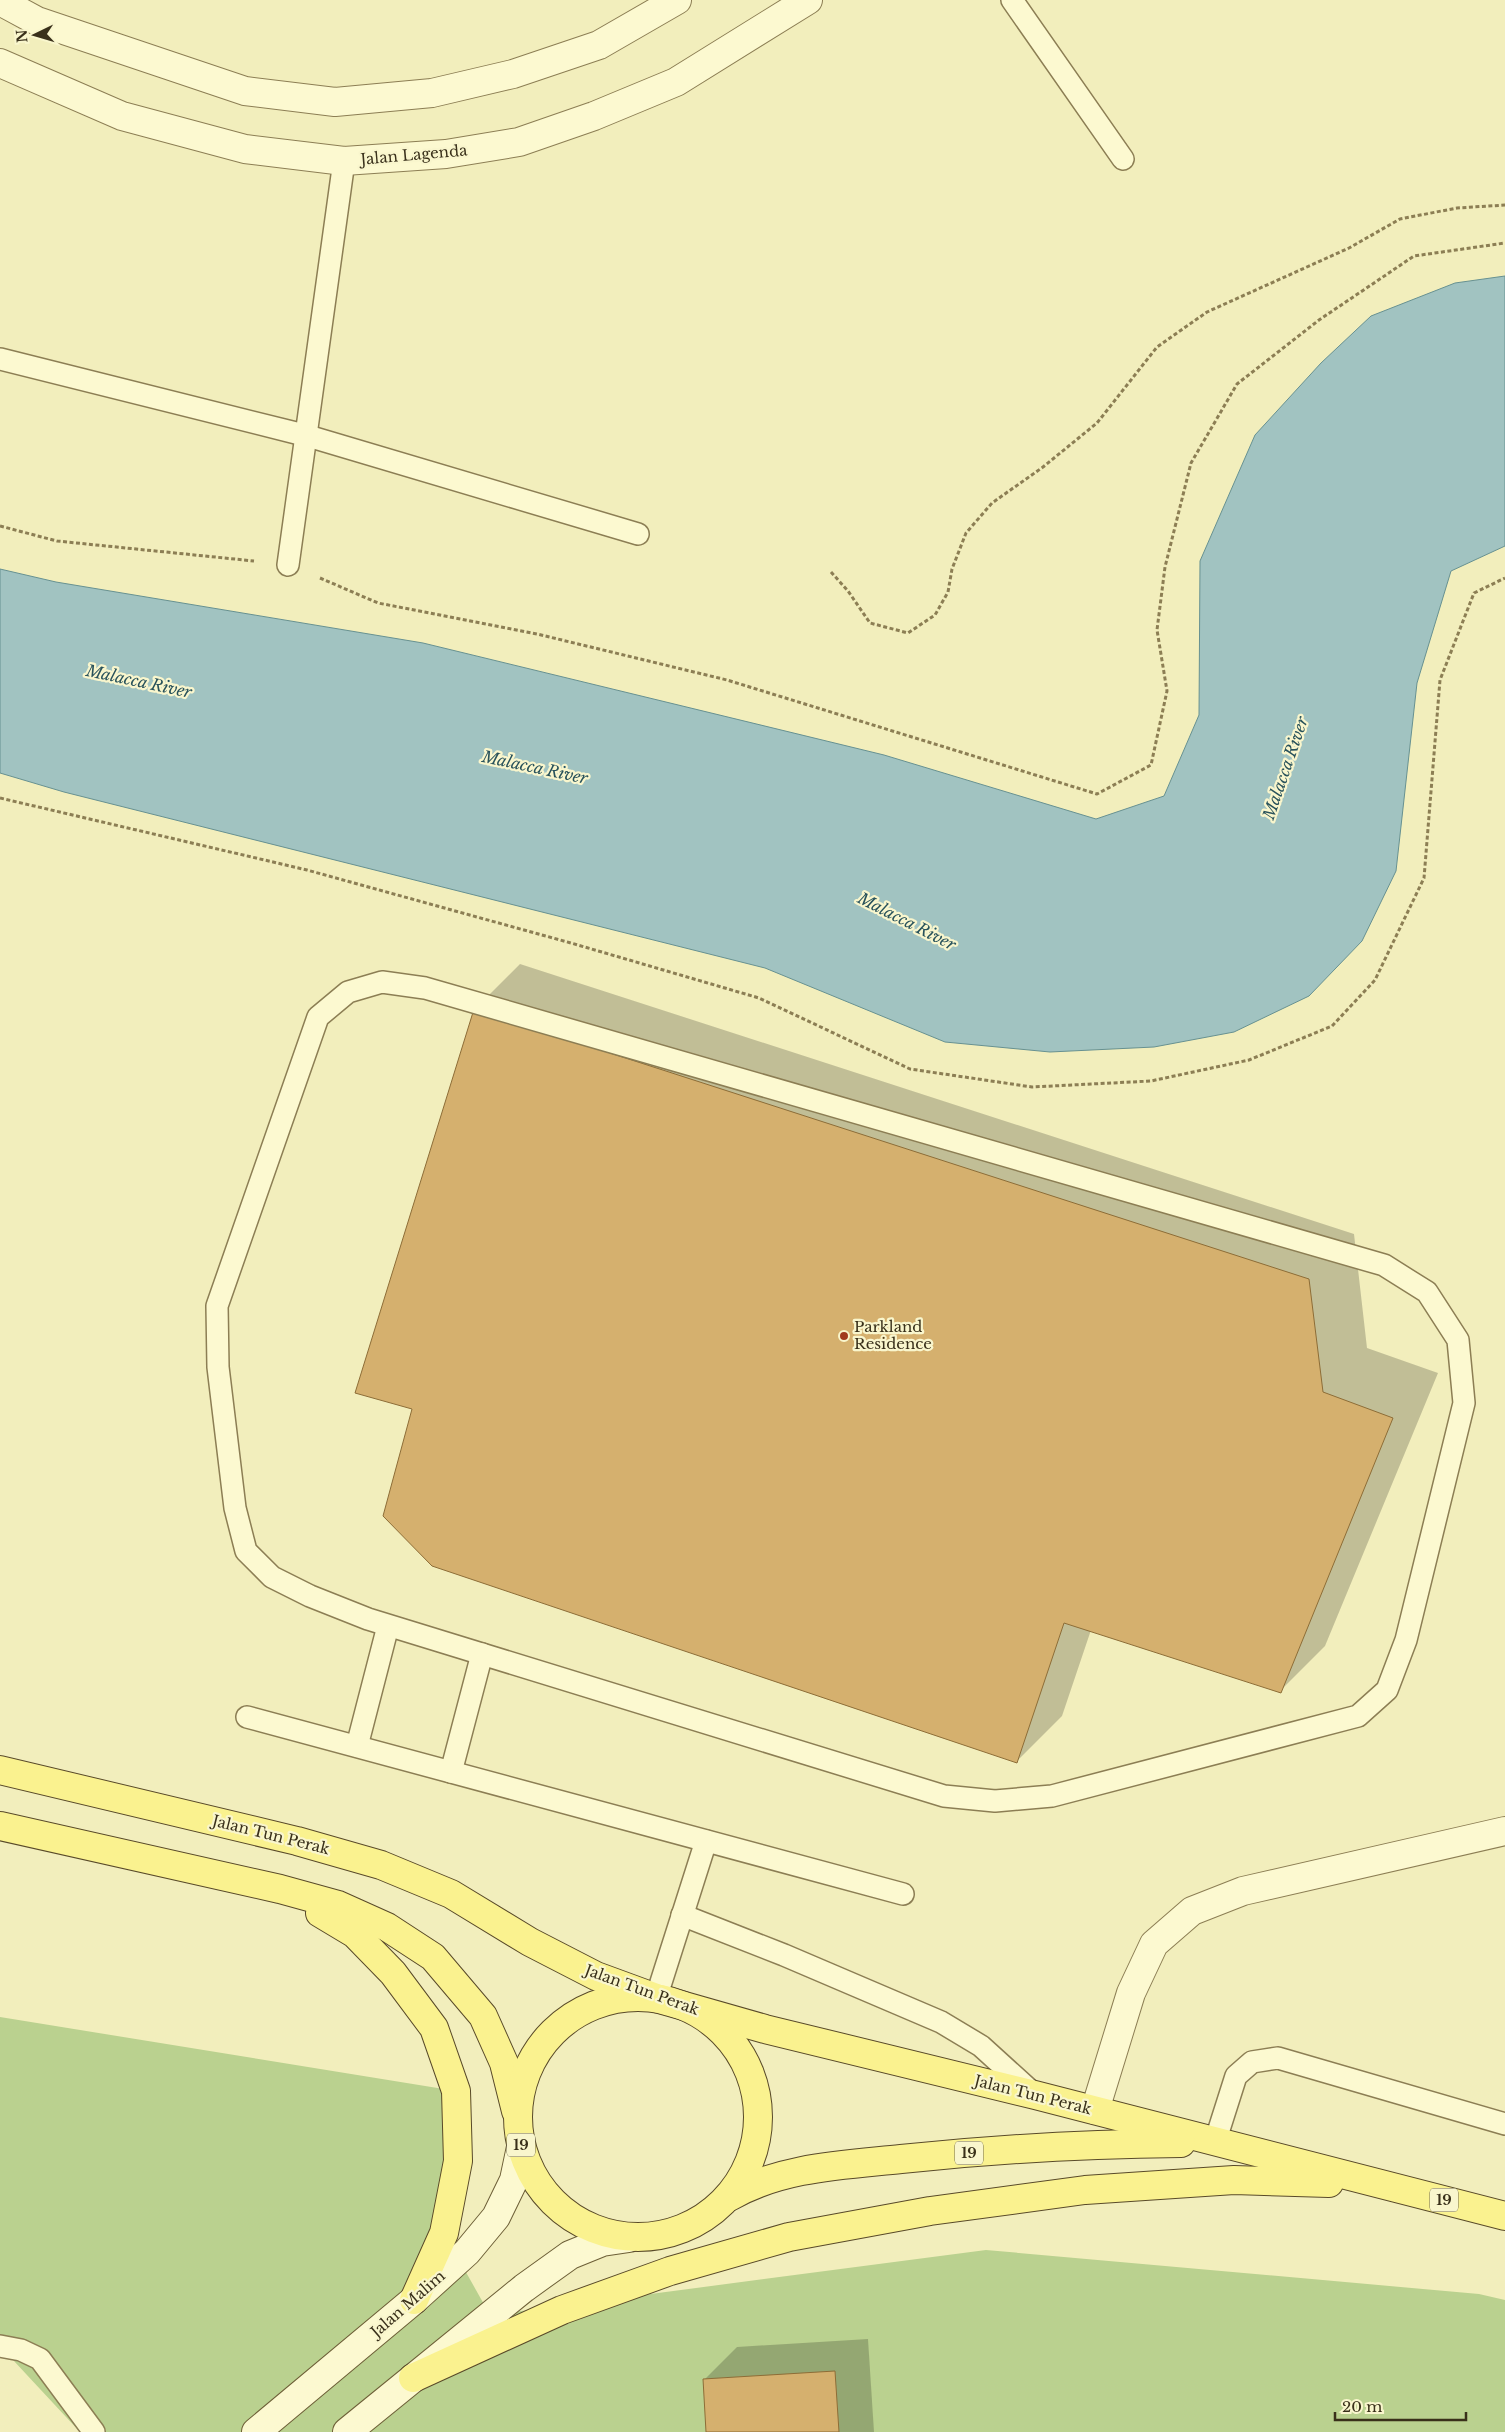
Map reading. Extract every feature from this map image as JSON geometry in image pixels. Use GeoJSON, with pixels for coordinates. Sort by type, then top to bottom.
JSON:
{"type":"FeatureCollection","features":[{"type":"Feature","properties":{"kind":"main road","name":"Jalan Tun Perak"},"geometry":{"type":"LineString","coordinates":[[0,1770],[297,1841],[381,1864],[450,1894],[530,1942],[596,1976],[656,1998],[765,2030],[1095,2110],[1505,2216]]}},
{"type":"Feature","properties":{"kind":"main road"},"geometry":{"type":"LineString","coordinates":[[0,1826],[338,1905],[387,1927],[433,1957],[483,2016],[504,2063],[518,2120]]}},
{"type":"Feature","properties":{"kind":"main road"},"geometry":{"type":"LineString","coordinates":[[280,1890],[355,1934],[393,1973],[434,2028],[456,2091],[458,2161],[444,2233],[414,2300]]}},
{"type":"Feature","properties":{"kind":"main road","name":"19"},"geometry":{"type":"LineString","coordinates":[[622,1997],[656,1998],[689,2008],[718,2027],[741,2055],[755,2090],[758,2128],[749,2164],[729,2197],[700,2220],[667,2235],[629,2238],[594,2230],[567,2215],[545,2194],[531,2172],[521,2147],[518,2120],[520,2093],[533,2057],[557,2028],[582,2010],[622,1997]]}},
{"type":"Feature","properties":{"kind":"main road","name":"Jalan Tun Perak"},"geometry":{"type":"LineString","coordinates":[[729,2197],[748,2186],[794,2172],[849,2164],[1080,2144],[1215,2142]]}},
{"type":"Feature","properties":{"kind":"main road"},"geometry":{"type":"LineString","coordinates":[[413,2378],[562,2310],[670,2272],[789,2237],[930,2211],[1085,2190],[1234,2180],[1383,2184]]}},
{"type":"Feature","properties":{"kind":"street"},"geometry":{"type":"LineString","coordinates":[[0,1],[37,21],[245,91],[335,102],[432,93],[513,74],[599,45],[677,0]]}},
{"type":"Feature","properties":{"kind":"street","name":"Jalan Lagenda"},"geometry":{"type":"LineString","coordinates":[[0,63],[122,116],[245,149],[344,162],[446,154],[519,142],[594,116],[676,82],[808,0]]}},
{"type":"Feature","properties":{"kind":"street"},"geometry":{"type":"LineString","coordinates":[[1095,2110],[1131,1993],[1154,1944],[1192,1911],[1243,1891],[1505,1831]]}},
{"type":"Feature","properties":{"kind":"street","name":"Jalan Malim"},"geometry":{"type":"LineString","coordinates":[[256,2432],[414,2300],[467,2252],[496,2217],[514,2180],[521,2147]]}},
{"type":"Feature","properties":{"kind":"street","name":"19"},"geometry":{"type":"LineString","coordinates":[[347,2432],[524,2288],[570,2255],[602,2242],[629,2238]]}},
{"type":"Feature","properties":{"kind":"lane"},"geometry":{"type":"LineString","coordinates":[[1017,2],[1123,158]]}},
{"type":"Feature","properties":{"kind":"lane"},"geometry":{"type":"LineString","coordinates":[[288,565],[308,436],[344,162]]}},
{"type":"Feature","properties":{"kind":"lane"},"geometry":{"type":"LineString","coordinates":[[0,359],[308,436],[638,534]]}},
{"type":"Feature","properties":{"kind":"lane"},"geometry":{"type":"LineString","coordinates":[[382,982],[425,988],[1384,1265],[1427,1292],[1458,1340],[1464,1403],[1406,1640],[1387,1690],[1358,1716],[1052,1796],[995,1801],[944,1796],[388,1626],[310,1596],[272,1577],[246,1551],[235,1508],[218,1367],[217,1306],[318,1017],[348,992],[382,982]]}},
{"type":"Feature","properties":{"kind":"lane"},"geometry":{"type":"LineString","coordinates":[[358,1746],[388,1626]]}},
{"type":"Feature","properties":{"kind":"lane"},"geometry":{"type":"LineString","coordinates":[[452,1772],[482,1654]]}},
{"type":"Feature","properties":{"kind":"lane"},"geometry":{"type":"LineString","coordinates":[[247,1717],[903,1894]]}},
{"type":"Feature","properties":{"kind":"lane"},"geometry":{"type":"LineString","coordinates":[[656,1998],[706,1841]]}},
{"type":"Feature","properties":{"kind":"lane"},"geometry":{"type":"LineString","coordinates":[[682,1915],[784,1954],[941,2022],[981,2046],[1035,2095]]}},
{"type":"Feature","properties":{"kind":"lane"},"geometry":{"type":"LineString","coordinates":[[1215,2142],[1236,2076],[1252,2062],[1278,2058],[1505,2124]]}},
{"type":"Feature","properties":{"kind":"lane"},"geometry":{"type":"LineString","coordinates":[[0,2346],[21,2350],[40,2359],[94,2432]]}},
{"type":"Feature","properties":{"kind":"path"},"geometry":{"type":"LineString","coordinates":[[831,572],[848,591],[870,623],[908,633],[935,614],[948,592],[952,569],[966,533],[992,503],[1043,467],[1097,423],[1157,347],[1207,312],[1349,248],[1400,218],[1457,208],[1505,205]]}},
{"type":"Feature","properties":{"kind":"path"},"geometry":{"type":"LineString","coordinates":[[0,526],[57,541],[288,565],[378,602],[537,634],[727,680],[1097,794],[1151,765],[1167,691],[1157,630],[1165,567],[1191,463],[1237,384],[1318,320],[1414,256],[1505,244]]}},
{"type":"Feature","properties":{"kind":"path"},"geometry":{"type":"LineString","coordinates":[[0,798],[307,870],[759,998],[910,1069],[1032,1087],[1151,1081],[1249,1060],[1332,1026],[1375,980],[1424,878],[1440,680],[1474,593],[1505,578]]}},
{"type":"Feature","properties":{"kind":"green space"},"geometry":{"type":"Polygon","coordinates":[[[0,2017],[456,2091],[444,2233],[490,2315],[986,2250],[1479,2294],[1505,2300],[1505,2432],[80,2432],[0,2346],[0,2017]]]}},
{"type":"Feature","properties":{"kind":"water","name":"Malacca River"},"geometry":{"type":"Polygon","coordinates":[[[1505,276],[1505,546],[1451,571],[1417,683],[1396,871],[1362,941],[1309,996],[1234,1032],[1154,1047],[1050,1052],[945,1042],[765,968],[64,792],[0,773],[0,569],[56,582],[423,643],[884,755],[1096,819],[1164,796],[1199,715],[1200,561],[1255,435],[1321,363],[1371,316],[1455,283],[1505,276]]]}},
{"type":"Feature","properties":{"kind":"building","name":"Parkland Residence"},"geometry":{"type":"Polygon","coordinates":[[[474,1009],[1309,1279],[1323,1392],[1393,1418],[1281,1693],[1064,1623],[1017,1763],[432,1566],[383,1516],[412,1409],[355,1393],[474,1009]]]}},
{"type":"Feature","properties":{"kind":"building"},"geometry":{"type":"Polygon","coordinates":[[[835,2371],[839,2432],[706,2432],[703,2379],[835,2371]]]}},
{"type":"Feature","properties":{"kind":"place","name":"Parkland Residence"},"geometry":{"type":"Point","coordinates":[844,1336]}}]}
